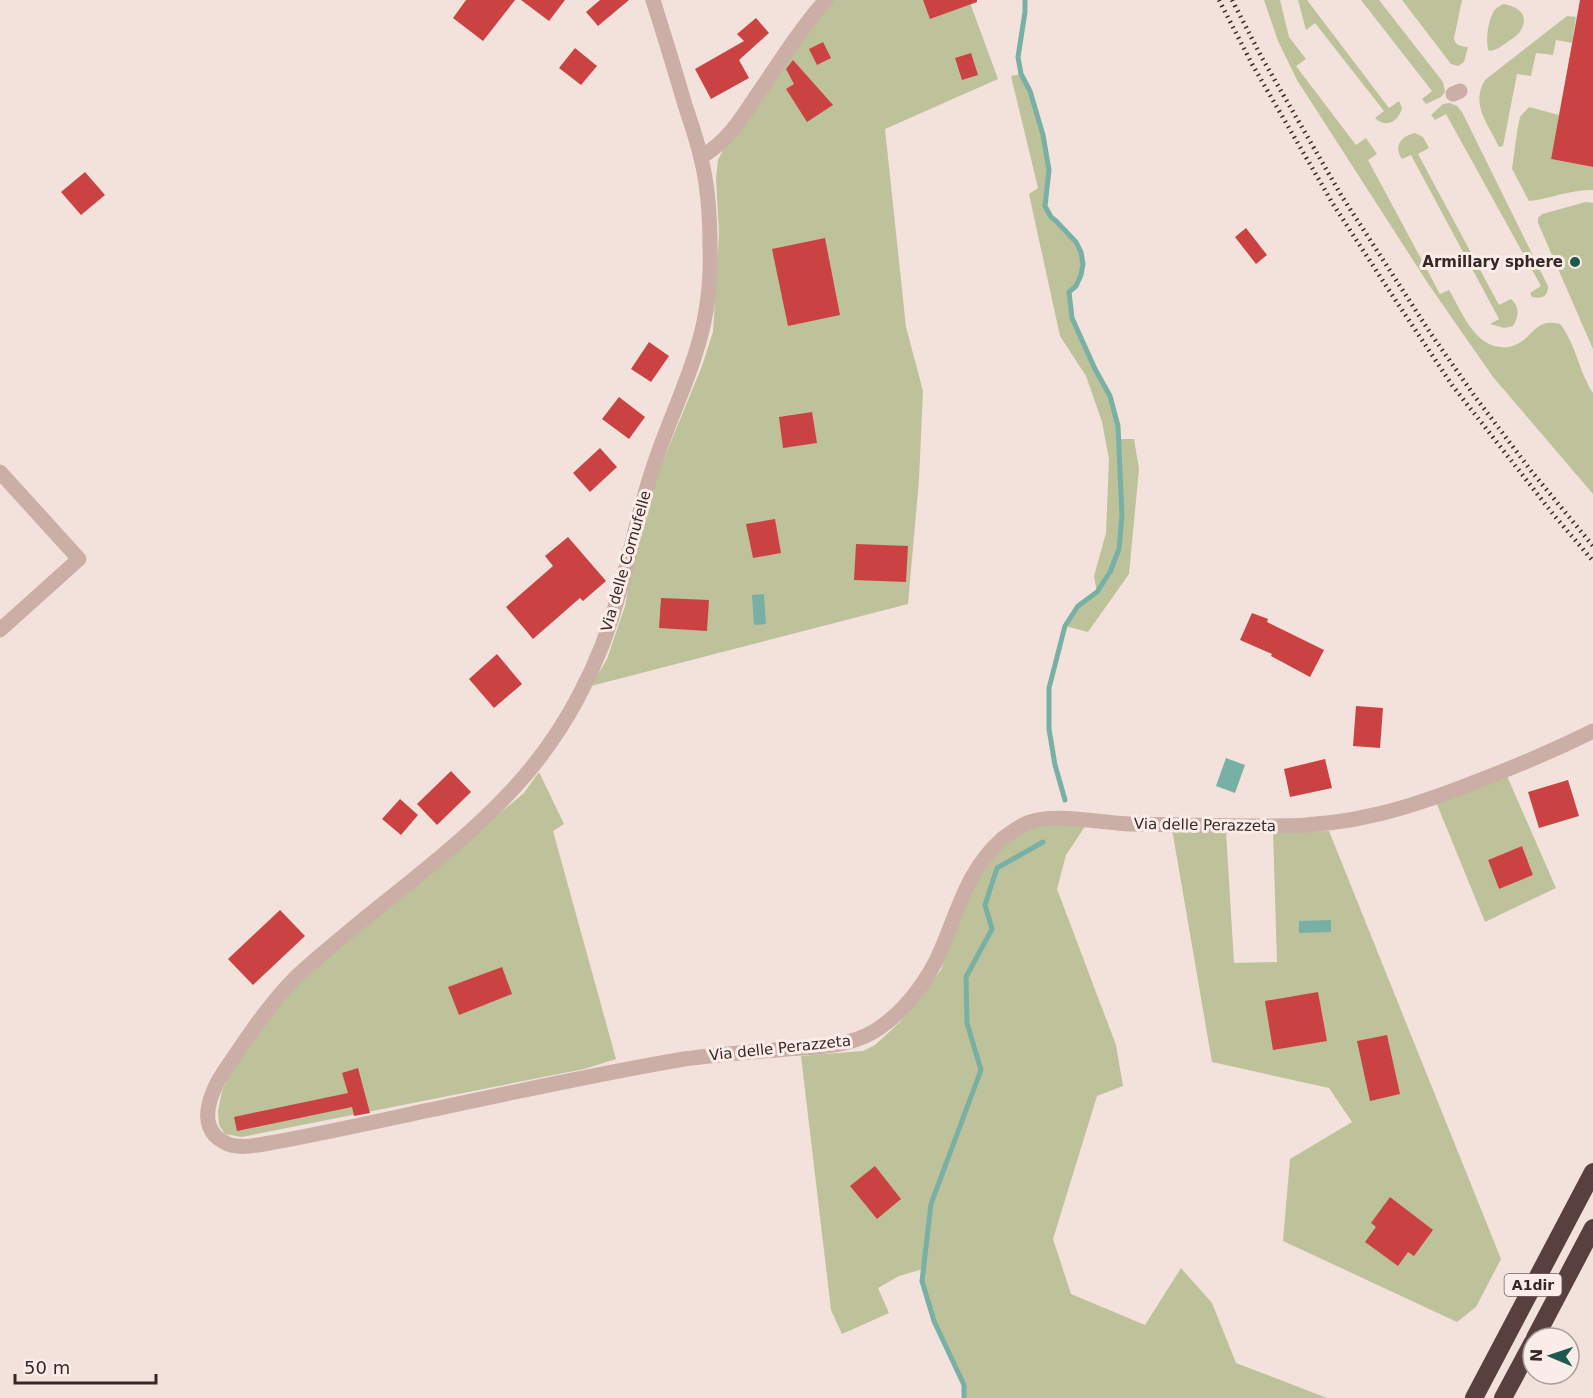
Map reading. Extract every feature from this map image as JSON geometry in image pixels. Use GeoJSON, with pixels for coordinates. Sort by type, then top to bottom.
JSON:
{"type":"FeatureCollection","features":[{"type":"Feature","properties":{"kind":"highway","name":"A1dir"},"geometry":{"type":"LineString","coordinates":[[1474,1398],[1593,1172]]}},
{"type":"Feature","properties":{"kind":"highway","name":"A1dir"},"geometry":{"type":"LineString","coordinates":[[1541,1326],[1593,1228]]}},
{"type":"Feature","properties":{"kind":"highway"},"geometry":{"type":"LineString","coordinates":[[1503,1398],[1521,1364]]}},
{"type":"Feature","properties":{"kind":"street","name":"Via delle Cornufelle"},"geometry":{"type":"LineString","coordinates":[[276,1142],[247,1146],[228,1144],[216,1137],[210,1126],[208,1110],[212,1092],[241,1046],[275,1001],[307,966],[447,851],[527,774],[578,698],[592,670],[608,628],[646,490],[691,365],[704,321],[709,289],[711,250],[708,200],[701,157],[653,0]]}},
{"type":"Feature","properties":{"kind":"street"},"geometry":{"type":"LineString","coordinates":[[701,157],[716,147],[731,132],[826,0]]}},
{"type":"Feature","properties":{"kind":"street"},"geometry":{"type":"LineString","coordinates":[[0,472],[79,559],[0,630]]}},
{"type":"Feature","properties":{"kind":"street","name":"Via delle Perazzeta"},"geometry":{"type":"LineString","coordinates":[[276,1142],[672,1061],[855,1041],[880,1028],[912,997],[934,964],[975,870],[997,844],[1011,832],[1028,823],[1041,819],[1061,818],[1126,824],[1285,826],[1358,819],[1399,810],[1437,798],[1530,761],[1593,731]]}},
{"type":"Feature","properties":{"kind":"green space"},"geometry":{"type":"Polygon","coordinates":[[[831,0],[969,0],[998,79],[885,129],[906,327],[923,391],[919,480],[908,604],[591,686],[607,659],[625,606],[637,539],[649,495],[702,366],[713,332],[719,233],[716,179],[718,160],[732,132],[831,0]]]}},
{"type":"Feature","properties":{"kind":"green space"},"geometry":{"type":"Polygon","coordinates":[[[1264,0],[1280,0],[1289,37],[1306,59],[1296,66],[1356,145],[1366,138],[1377,154],[1368,160],[1440,294],[1449,290],[1465,319],[1479,337],[1497,347],[1508,347],[1525,339],[1544,324],[1560,324],[1574,349],[1593,393],[1593,494],[1493,377],[1429,285],[1297,80],[1278,41],[1264,0]]]}},
{"type":"Feature","properties":{"kind":"green space"},"geometry":{"type":"Polygon","coordinates":[[[1298,0],[1307,0],[1389,108],[1399,101],[1402,108],[1395,120],[1383,123],[1375,118],[1384,111],[1315,23],[1306,30],[1298,0]]]}},
{"type":"Feature","properties":{"kind":"green space"},"geometry":{"type":"Polygon","coordinates":[[[1361,0],[1379,0],[1443,82],[1445,92],[1441,97],[1426,104],[1422,99],[1432,91],[1361,0]]]}},
{"type":"Feature","properties":{"kind":"green space"},"geometry":{"type":"Polygon","coordinates":[[[1402,0],[1462,0],[1454,38],[1457,44],[1468,47],[1464,62],[1458,66],[1451,64],[1402,0]]]}},
{"type":"Feature","properties":{"kind":"green space"},"geometry":{"type":"Polygon","coordinates":[[[1503,4],[1520,11],[1524,19],[1523,24],[1517,35],[1498,48],[1489,51],[1488,28],[1493,13],[1503,4]]]}},
{"type":"Feature","properties":{"kind":"green space"},"geometry":{"type":"Polygon","coordinates":[[[1567,16],[1576,17],[1572,43],[1556,40],[1553,55],[1536,53],[1531,76],[1517,74],[1503,146],[1499,147],[1480,106],[1479,97],[1485,80],[1567,16]]]}},
{"type":"Feature","properties":{"kind":"green space"},"geometry":{"type":"Polygon","coordinates":[[[1021,74],[1036,108],[1044,134],[1049,171],[1045,208],[1072,236],[1081,254],[1081,275],[1069,292],[1072,318],[1110,396],[1119,439],[1134,439],[1139,469],[1129,574],[1088,632],[1065,626],[1078,606],[1097,592],[1094,576],[1106,533],[1109,459],[1102,422],[1086,376],[1060,336],[1029,194],[1038,188],[1011,76],[1021,74]]]}},
{"type":"Feature","properties":{"kind":"green space"},"geometry":{"type":"Polygon","coordinates":[[[1450,103],[1462,112],[1548,286],[1544,296],[1532,297],[1530,293],[1541,286],[1446,114],[1435,120],[1431,115],[1443,104],[1450,103]]]}},
{"type":"Feature","properties":{"kind":"green space"},"geometry":{"type":"Polygon","coordinates":[[[1529,107],[1559,115],[1551,159],[1593,167],[1593,190],[1529,201],[1512,169],[1520,117],[1529,107]]]}},
{"type":"Feature","properties":{"kind":"green space"},"geometry":{"type":"Polygon","coordinates":[[[1415,133],[1423,137],[1429,148],[1418,154],[1499,305],[1511,299],[1516,305],[1517,316],[1513,326],[1504,328],[1490,324],[1499,319],[1411,155],[1402,159],[1399,154],[1398,146],[1402,139],[1415,133]]]}},
{"type":"Feature","properties":{"kind":"green space"},"geometry":{"type":"Polygon","coordinates":[[[1586,202],[1593,203],[1593,349],[1538,223],[1538,218],[1542,214],[1586,202]]]}},
{"type":"Feature","properties":{"kind":"green space"},"geometry":{"type":"Polygon","coordinates":[[[539,772],[564,824],[553,831],[616,1059],[584,1069],[242,1137],[225,1134],[219,1125],[218,1111],[222,1091],[237,1060],[291,982],[415,885],[524,793],[539,772]]]}},
{"type":"Feature","properties":{"kind":"green space"},"geometry":{"type":"Polygon","coordinates":[[[1507,776],[1556,888],[1485,922],[1436,802],[1507,776]],[[1522,846],[1488,860],[1499,889],[1533,875],[1522,846]]]}},
{"type":"Feature","properties":{"kind":"green space"},"geometry":{"type":"Polygon","coordinates":[[[1039,824],[1086,825],[1066,855],[1057,889],[1116,1045],[1123,1086],[1097,1096],[1053,1239],[1071,1294],[1145,1325],[1181,1268],[1212,1303],[1236,1363],[1327,1398],[964,1398],[964,1385],[934,1320],[922,1281],[923,1269],[899,1276],[878,1288],[889,1313],[842,1334],[831,1310],[801,1056],[863,1051],[875,1045],[900,1022],[941,970],[975,876],[1014,837],[1039,824]]]}},
{"type":"Feature","properties":{"kind":"green space"},"geometry":{"type":"Polygon","coordinates":[[[1172,829],[1226,831],[1234,963],[1277,962],[1273,832],[1329,831],[1501,1259],[1476,1307],[1457,1322],[1283,1241],[1290,1159],[1352,1122],[1329,1088],[1212,1062],[1172,829]]]}},
{"type":"Feature","properties":{"kind":"water"},"geometry":{"type":"Polygon","coordinates":[[[764,594],[766,624],[754,625],[752,595],[764,594]]]}},
{"type":"Feature","properties":{"kind":"water"},"geometry":{"type":"Polygon","coordinates":[[[1226,758],[1245,765],[1235,793],[1216,786],[1226,758]]]}},
{"type":"Feature","properties":{"kind":"water"},"geometry":{"type":"Polygon","coordinates":[[[1331,920],[1331,932],[1299,933],[1299,921],[1331,920]]]}},
{"type":"Feature","properties":{"kind":"building"},"geometry":{"type":"Polygon","coordinates":[[[466,0],[515,0],[483,41],[453,18],[466,0]]]}},
{"type":"Feature","properties":{"kind":"building"},"geometry":{"type":"Polygon","coordinates":[[[521,0],[565,0],[549,21],[521,0]]]}},
{"type":"Feature","properties":{"kind":"building"},"geometry":{"type":"Polygon","coordinates":[[[600,0],[629,0],[598,26],[586,12],[600,0]]]}},
{"type":"Feature","properties":{"kind":"building"},"geometry":{"type":"Polygon","coordinates":[[[923,0],[977,0],[977,2],[930,19],[923,0]]]}},
{"type":"Feature","properties":{"kind":"building"},"geometry":{"type":"Polygon","coordinates":[[[1580,0],[1593,0],[1593,167],[1551,159],[1580,0]]]}},
{"type":"Feature","properties":{"kind":"building"},"geometry":{"type":"Polygon","coordinates":[[[756,18],[769,33],[739,60],[749,78],[711,99],[695,69],[744,41],[737,34],[756,18]]]}},
{"type":"Feature","properties":{"kind":"building"},"geometry":{"type":"Polygon","coordinates":[[[823,42],[831,58],[817,65],[809,49],[823,42]]]}},
{"type":"Feature","properties":{"kind":"building"},"geometry":{"type":"Polygon","coordinates":[[[575,48],[597,66],[581,85],[559,68],[575,48]]]}},
{"type":"Feature","properties":{"kind":"building"},"geometry":{"type":"Polygon","coordinates":[[[971,53],[978,75],[962,80],[955,58],[971,53]]]}},
{"type":"Feature","properties":{"kind":"building"},"geometry":{"type":"Polygon","coordinates":[[[793,60],[833,105],[807,122],[786,89],[794,84],[786,69],[793,60]]]}},
{"type":"Feature","properties":{"kind":"building"},"geometry":{"type":"Polygon","coordinates":[[[85,172],[105,195],[81,215],[61,192],[85,172]]]}},
{"type":"Feature","properties":{"kind":"building"},"geometry":{"type":"Polygon","coordinates":[[[1246,228],[1267,255],[1256,264],[1235,237],[1246,228]]]}},
{"type":"Feature","properties":{"kind":"building"},"geometry":{"type":"Polygon","coordinates":[[[825,238],[840,315],[788,326],[772,249],[825,238]]]}},
{"type":"Feature","properties":{"kind":"building"},"geometry":{"type":"Polygon","coordinates":[[[649,342],[669,356],[651,382],[631,369],[649,342]]]}},
{"type":"Feature","properties":{"kind":"building"},"geometry":{"type":"Polygon","coordinates":[[[619,397],[645,417],[629,439],[602,419],[619,397]]]}},
{"type":"Feature","properties":{"kind":"building"},"geometry":{"type":"Polygon","coordinates":[[[812,412],[817,443],[783,448],[779,417],[812,412]]]}},
{"type":"Feature","properties":{"kind":"building"},"geometry":{"type":"Polygon","coordinates":[[[600,448],[617,467],[590,492],[573,473],[600,448]]]}},
{"type":"Feature","properties":{"kind":"building"},"geometry":{"type":"Polygon","coordinates":[[[775,519],[781,553],[753,558],[746,524],[775,519]]]}},
{"type":"Feature","properties":{"kind":"building"},"geometry":{"type":"Polygon","coordinates":[[[568,537],[606,581],[583,601],[580,598],[533,639],[506,607],[553,566],[545,556],[568,537]]]}},
{"type":"Feature","properties":{"kind":"building"},"geometry":{"type":"Polygon","coordinates":[[[856,544],[908,546],[906,582],[854,580],[856,544]]]}},
{"type":"Feature","properties":{"kind":"building"},"geometry":{"type":"Polygon","coordinates":[[[661,598],[709,600],[707,631],[659,628],[661,598]]]}},
{"type":"Feature","properties":{"kind":"building"},"geometry":{"type":"Polygon","coordinates":[[[1252,613],[1268,619],[1267,622],[1324,650],[1310,677],[1271,656],[1272,654],[1240,640],[1252,613]]]}},
{"type":"Feature","properties":{"kind":"building"},"geometry":{"type":"Polygon","coordinates":[[[497,654],[522,684],[494,708],[469,679],[497,654]]]}},
{"type":"Feature","properties":{"kind":"building"},"geometry":{"type":"Polygon","coordinates":[[[1356,706],[1383,708],[1380,748],[1353,746],[1356,706]]]}},
{"type":"Feature","properties":{"kind":"building"},"geometry":{"type":"Polygon","coordinates":[[[1325,759],[1332,788],[1290,797],[1284,769],[1325,759]]]}},
{"type":"Feature","properties":{"kind":"building"},"geometry":{"type":"Polygon","coordinates":[[[451,771],[471,792],[437,825],[417,804],[451,771]]]}},
{"type":"Feature","properties":{"kind":"building"},"geometry":{"type":"Polygon","coordinates":[[[1568,780],[1579,816],[1539,828],[1528,792],[1568,780]]]}},
{"type":"Feature","properties":{"kind":"building"},"geometry":{"type":"Polygon","coordinates":[[[400,799],[418,815],[401,835],[382,819],[400,799]]]}},
{"type":"Feature","properties":{"kind":"building"},"geometry":{"type":"Polygon","coordinates":[[[1522,846],[1533,875],[1499,889],[1488,860],[1522,846]]]}},
{"type":"Feature","properties":{"kind":"building"},"geometry":{"type":"Polygon","coordinates":[[[280,910],[305,936],[253,985],[228,959],[280,910]]]}},
{"type":"Feature","properties":{"kind":"building"},"geometry":{"type":"Polygon","coordinates":[[[502,967],[512,994],[459,1015],[448,987],[502,967]]]}},
{"type":"Feature","properties":{"kind":"building"},"geometry":{"type":"Polygon","coordinates":[[[1318,992],[1327,1041],[1273,1050],[1265,1001],[1318,992]]]}},
{"type":"Feature","properties":{"kind":"building"},"geometry":{"type":"Polygon","coordinates":[[[1387,1035],[1400,1094],[1370,1101],[1357,1041],[1387,1035]]]}},
{"type":"Feature","properties":{"kind":"building"},"geometry":{"type":"Polygon","coordinates":[[[358,1068],[370,1113],[354,1116],[352,1107],[237,1131],[234,1117],[348,1093],[342,1073],[358,1068]]]}},
{"type":"Feature","properties":{"kind":"building"},"geometry":{"type":"Polygon","coordinates":[[[875,1166],[901,1199],[877,1219],[850,1186],[875,1166]]]}},
{"type":"Feature","properties":{"kind":"building"},"geometry":{"type":"Polygon","coordinates":[[[1390,1197],[1433,1230],[1414,1256],[1408,1252],[1398,1266],[1365,1242],[1376,1227],[1371,1223],[1390,1197]]]}},
{"type":"Feature","properties":{"kind":"waterway"},"geometry":{"type":"LineString","coordinates":[[1025,0],[1018,57],[1021,74],[1030,91],[1043,135],[1049,170],[1045,206],[1051,217],[1076,242],[1081,252],[1083,264],[1081,275],[1076,286],[1069,292],[1072,318],[1110,396],[1118,426],[1122,515],[1119,549],[1110,572],[1097,592],[1078,606],[1065,626],[1049,688],[1049,729],[1055,765],[1065,800]]}},
{"type":"Feature","properties":{"kind":"waterway"},"geometry":{"type":"LineString","coordinates":[[964,1398],[964,1385],[934,1321],[922,1281],[931,1204],[981,1070],[967,1023],[966,977],[992,929],[985,905],[997,868],[1043,842]]}},
{"type":"Feature","properties":{"kind":"railway"},"geometry":{"type":"LineString","coordinates":[[1219,0],[1252,64],[1333,204],[1396,301],[1452,385],[1553,514],[1593,561]]}},
{"type":"Feature","properties":{"kind":"railway"},"geometry":{"type":"LineString","coordinates":[[1232,0],[1262,58],[1341,195],[1431,334],[1532,472],[1593,546]]}},
{"type":"Feature","properties":{"kind":"place","name":"Armillary sphere"},"geometry":{"type":"Point","coordinates":[1575,262]}}]}
